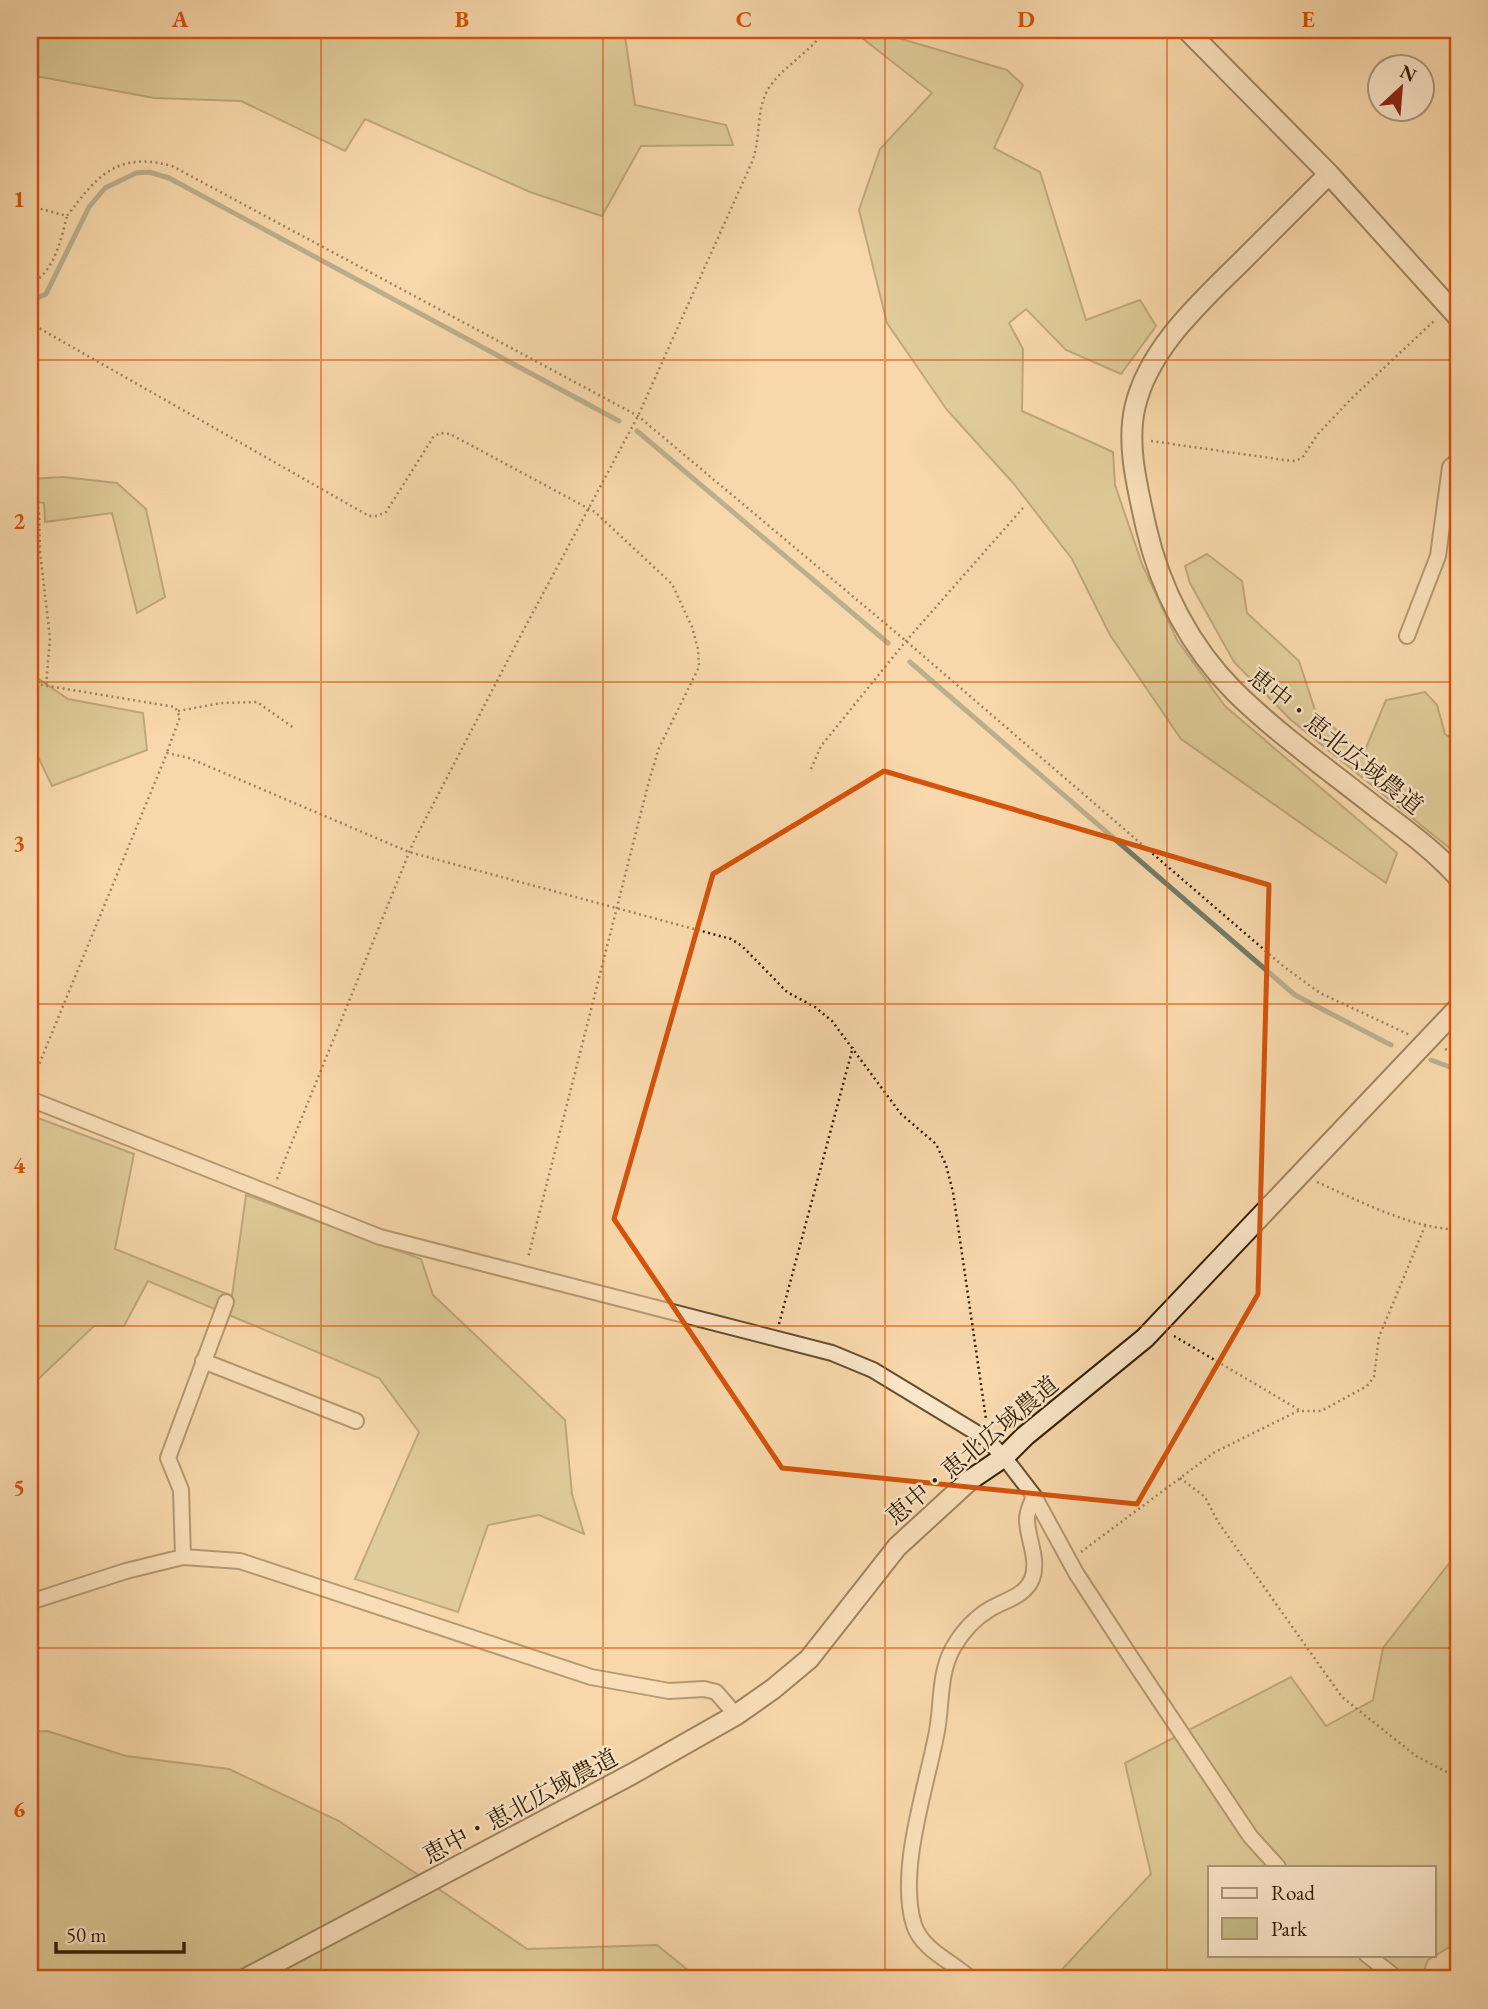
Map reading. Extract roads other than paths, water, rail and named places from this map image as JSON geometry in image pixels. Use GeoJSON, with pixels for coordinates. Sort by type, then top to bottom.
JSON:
{"type":"FeatureCollection","features":[{"type":"Feature","properties":{"kind":"street"},"geometry":{"type":"LineString","coordinates":[[1187,30],[1329,174],[1454,312]]}},
{"type":"Feature","properties":{"kind":"street","name":"恵中・恵北広域農道"},"geometry":{"type":"LineString","coordinates":[[1329,174],[1200,303],[1154,363],[1135,407],[1134,470],[1149,540],[1176,615],[1206,659],[1235,692],[1289,740],[1406,830],[1446,863],[1458,877]]}},
{"type":"Feature","properties":{"kind":"street"},"geometry":{"type":"LineString","coordinates":[[1407,636],[1438,556],[1450,467],[1458,460]]}},
{"type":"Feature","properties":{"kind":"street","name":"恵中・恵北広域農道"},"geometry":{"type":"LineString","coordinates":[[246,1979],[632,1774],[736,1715],[773,1689],[808,1659],[897,1547],[970,1480],[1004,1457],[1025,1436],[1145,1338],[1458,1008]]}},
{"type":"Feature","properties":{"kind":"street"},"geometry":{"type":"LineString","coordinates":[[30,1099],[380,1237],[832,1353],[873,1370],[985,1438],[1004,1457],[1034,1496],[1069,1560],[1130,1656],[1250,1836],[1277,1866]]}},
{"type":"Feature","properties":{"kind":"street"},"geometry":{"type":"LineString","coordinates":[[183,1557],[181,1490],[168,1458],[226,1302]]}},
{"type":"Feature","properties":{"kind":"street"},"geometry":{"type":"LineString","coordinates":[[203,1361],[356,1420]]}},
{"type":"Feature","properties":{"kind":"street"},"geometry":{"type":"LineString","coordinates":[[971,1979],[935,1952],[914,1926],[909,1886],[912,1845],[937,1728],[944,1669],[967,1628],[989,1610],[1018,1596],[1031,1580],[1034,1560],[1026,1518],[1034,1496]]}},
{"type":"Feature","properties":{"kind":"street"},"geometry":{"type":"LineString","coordinates":[[30,1602],[126,1571],[183,1557],[240,1562],[591,1677],[669,1691],[704,1689],[716,1692],[736,1715]]}},
{"type":"Feature","properties":{"kind":"street"},"geometry":{"type":"LineString","coordinates":[[1368,1956],[1398,1979]]}},
{"type":"Feature","properties":{"kind":"waterway"},"geometry":{"type":"LineString","coordinates":[[30,301],[46,294],[89,207],[105,188],[136,173],[149,172],[169,178],[619,421]]}},
{"type":"Feature","properties":{"kind":"waterway"},"geometry":{"type":"LineString","coordinates":[[637,431],[888,643]]}},
{"type":"Feature","properties":{"kind":"waterway"},"geometry":{"type":"LineString","coordinates":[[910,662],[1295,995],[1391,1045]]}},
{"type":"Feature","properties":{"kind":"waterway"},"geometry":{"type":"LineString","coordinates":[[1431,1060],[1458,1070]]}}]}
